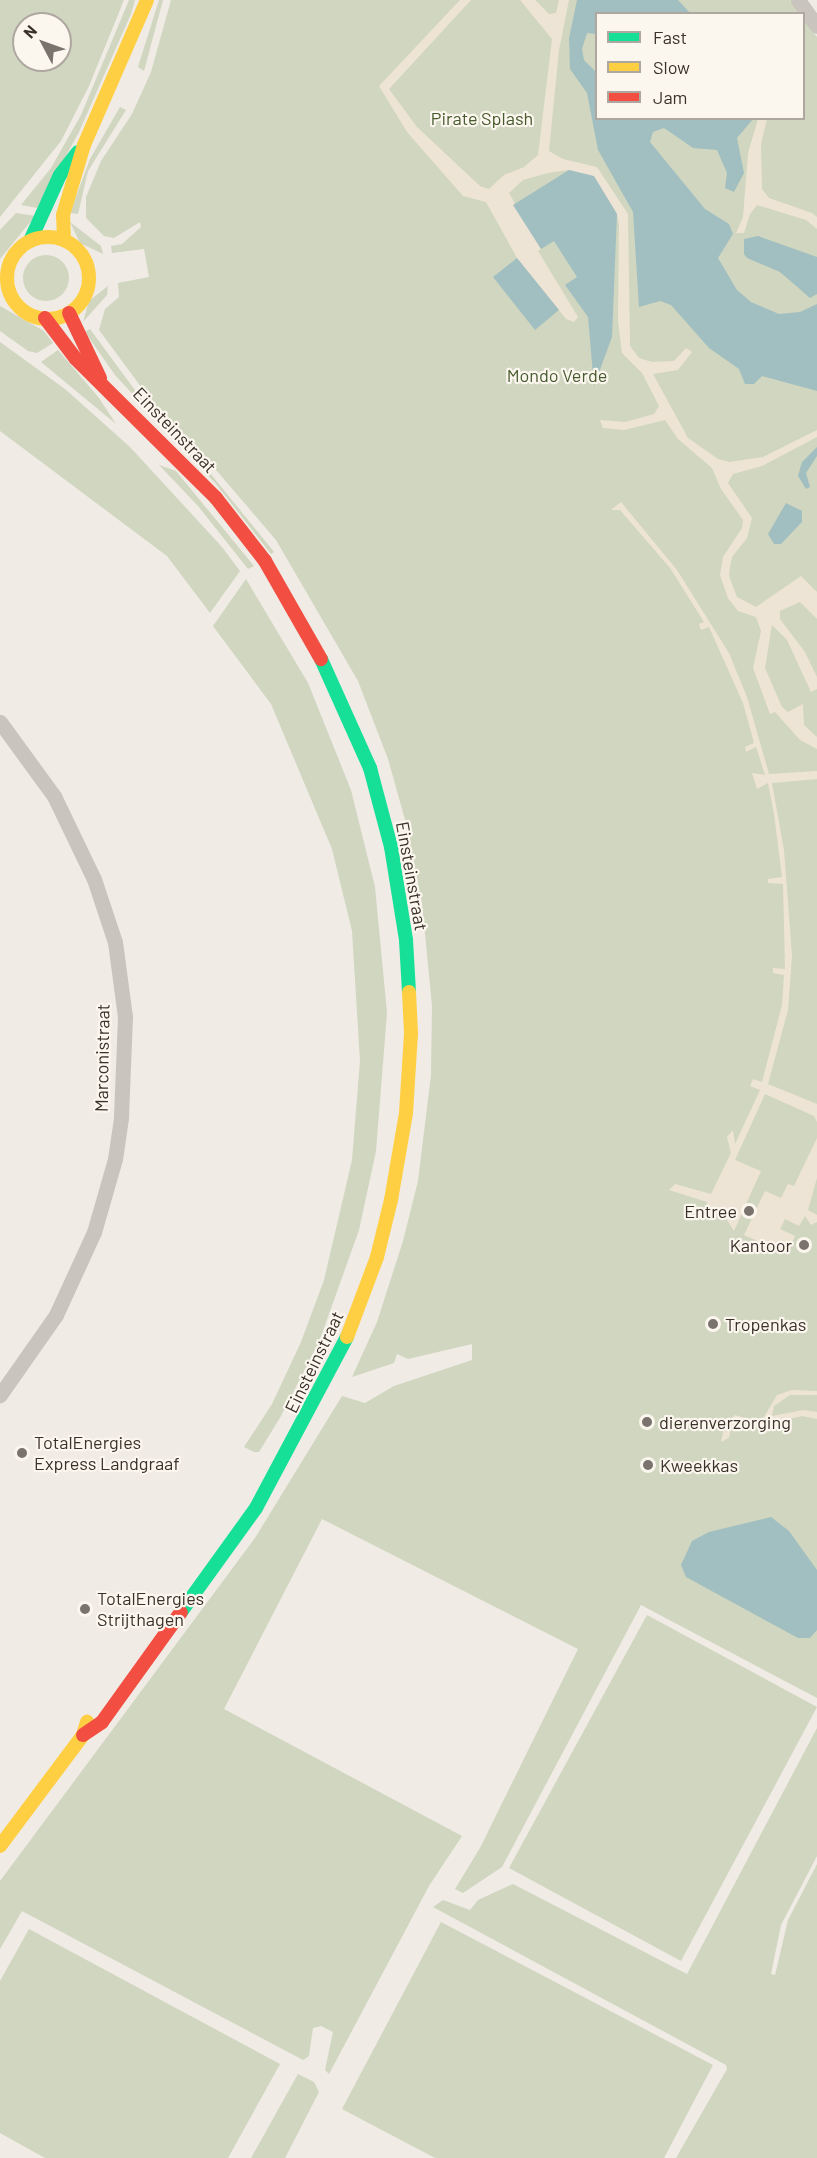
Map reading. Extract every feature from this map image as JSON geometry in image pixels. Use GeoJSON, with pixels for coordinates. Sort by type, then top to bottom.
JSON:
{"type":"FeatureCollection","features":[{"type":"Feature","properties":{"kind":"main road"},"geometry":{"type":"LineString","coordinates":[[64,240],[63,215],[84,145],[147,0]]}},
{"type":"Feature","properties":{"kind":"main road"},"geometry":{"type":"LineString","coordinates":[[30,241],[41,237],[64,240],[84,258],[88,271],[85,295],[69,313],[45,318],[21,309],[6,299],[3,275],[10,261],[30,241],[60,175],[84,145]]}},
{"type":"Feature","properties":{"kind":"main road","name":"Einsteinstraat"},"geometry":{"type":"LineString","coordinates":[[69,313],[90,349],[100,379]]}},
{"type":"Feature","properties":{"kind":"main road","name":"Einsteinstraat"},"geometry":{"type":"LineString","coordinates":[[0,1846],[83,1735],[102,1722],[201,1589],[256,1508],[323,1389],[356,1316],[377,1257],[400,1155],[411,1033],[406,940],[391,847],[369,768],[311,637],[275,578],[216,498],[100,379],[76,359],[45,318]]}},
{"type":"Feature","properties":{"kind":"street"},"geometry":{"type":"LineString","coordinates":[[798,0],[817,26]]}},
{"type":"Feature","properties":{"kind":"street","name":"Marconistraat"},"geometry":{"type":"LineString","coordinates":[[0,722],[54,796],[94,879],[114,942],[125,1017],[125,1062],[115,1159],[94,1232],[57,1315],[0,1395]]}},
{"type":"Feature","properties":{"kind":"green space"},"geometry":{"type":"Polygon","coordinates":[[[0,0],[124,0],[89,86],[61,141],[0,217],[0,0]]]}},
{"type":"Feature","properties":{"kind":"green space"},"geometry":{"type":"Polygon","coordinates":[[[129,0],[135,0],[131,14],[79,132],[37,208],[21,205],[51,168],[81,115],[129,0]]]}},
{"type":"Feature","properties":{"kind":"green space"},"geometry":{"type":"Polygon","coordinates":[[[159,0],[163,0],[144,71],[138,67],[159,0]]]}},
{"type":"Feature","properties":{"kind":"green space","name":"Mondo Verde"},"geometry":{"type":"Polygon","coordinates":[[[171,0],[790,0],[799,12],[595,12],[595,120],[805,120],[805,20],[817,37],[817,1698],[641,1605],[502,1867],[463,1893],[455,1889],[480,1848],[578,1649],[322,1519],[224,1709],[462,1836],[429,1886],[329,2074],[325,2070],[333,2032],[321,2026],[313,2028],[309,2056],[303,2060],[22,1911],[0,1949],[0,1881],[255,1538],[342,1396],[365,1403],[394,1386],[472,1360],[472,1344],[408,1359],[397,1354],[394,1363],[352,1377],[377,1322],[403,1241],[418,1181],[431,1075],[432,1006],[422,903],[406,823],[388,759],[358,681],[276,540],[193,443],[156,407],[99,330],[105,309],[119,297],[118,283],[149,277],[144,249],[112,253],[111,246],[122,244],[141,227],[140,222],[114,238],[104,236],[86,218],[86,197],[101,161],[132,114],[151,72],[171,0]]]}},
{"type":"Feature","properties":{"kind":"green space"},"geometry":{"type":"Polygon","coordinates":[[[120,107],[126,110],[88,171],[78,214],[70,213],[90,159],[120,107]]]}},
{"type":"Feature","properties":{"kind":"green space"},"geometry":{"type":"Polygon","coordinates":[[[16,213],[35,216],[0,259],[0,230],[16,213]]]}},
{"type":"Feature","properties":{"kind":"green space"},"geometry":{"type":"Polygon","coordinates":[[[70,222],[101,246],[103,254],[80,243],[70,222]]]}},
{"type":"Feature","properties":{"kind":"green space"},"geometry":{"type":"Polygon","coordinates":[[[46,255],[62,262],[69,278],[62,294],[46,301],[30,294],[23,278],[30,262],[46,255]]]}},
{"type":"Feature","properties":{"kind":"green space"},"geometry":{"type":"Polygon","coordinates":[[[108,286],[107,295],[83,322],[89,301],[108,286]]]}},
{"type":"Feature","properties":{"kind":"green space"},"geometry":{"type":"Polygon","coordinates":[[[0,306],[44,331],[53,343],[37,353],[28,351],[0,331],[0,306]]]}},
{"type":"Feature","properties":{"kind":"green space"},"geometry":{"type":"Polygon","coordinates":[[[90,329],[151,412],[201,462],[274,552],[271,554],[216,484],[115,375],[85,332],[90,329]]]}},
{"type":"Feature","properties":{"kind":"green space"},"geometry":{"type":"Polygon","coordinates":[[[0,342],[65,389],[130,447],[222,547],[240,571],[210,613],[167,556],[0,431],[0,342]]]}},
{"type":"Feature","properties":{"kind":"green space"},"geometry":{"type":"Polygon","coordinates":[[[58,350],[99,398],[116,424],[41,362],[58,350]]]}},
{"type":"Feature","properties":{"kind":"green space"},"geometry":{"type":"Polygon","coordinates":[[[159,465],[176,471],[254,566],[248,569],[198,506],[159,465]]]}},
{"type":"Feature","properties":{"kind":"green space"},"geometry":{"type":"Polygon","coordinates":[[[246,579],[308,683],[351,790],[375,887],[387,1013],[376,1151],[359,1230],[319,1342],[281,1416],[259,1452],[244,1447],[272,1404],[301,1342],[324,1280],[352,1160],[360,1061],[352,931],[332,849],[271,704],[213,626],[246,579]]]}},
{"type":"Feature","properties":{"kind":"green space"},"geometry":{"type":"Polygon","coordinates":[[[647,1615],[817,1707],[681,1961],[509,1868],[647,1615]]]}},
{"type":"Feature","properties":{"kind":"green space"},"geometry":{"type":"Polygon","coordinates":[[[817,1728],[817,1856],[781,1925],[771,1974],[775,1975],[788,1920],[817,1864],[817,2158],[676,2158],[727,2069],[726,2065],[433,1907],[443,1900],[470,1910],[478,1900],[513,1884],[687,1974],[817,1728]]]}},
{"type":"Feature","properties":{"kind":"green space"},"geometry":{"type":"Polygon","coordinates":[[[441,1922],[713,2065],[664,2158],[435,2158],[342,2109],[441,1922]]]}},
{"type":"Feature","properties":{"kind":"green space"},"geometry":{"type":"Polygon","coordinates":[[[29,1929],[280,2064],[228,2158],[45,2158],[0,2133],[0,1981],[29,1929]]]}},
{"type":"Feature","properties":{"kind":"green space"},"geometry":{"type":"Polygon","coordinates":[[[298,2074],[314,2082],[319,2092],[285,2158],[251,2158],[298,2074]]]}},
{"type":"Feature","properties":{"kind":"shaded area"},"geometry":{"type":"Polygon","coordinates":[[[460,0],[471,0],[389,89],[417,127],[480,186],[489,189],[504,175],[524,167],[538,155],[552,39],[520,0],[535,0],[549,14],[556,13],[559,0],[569,0],[559,50],[549,151],[563,159],[597,167],[628,214],[630,346],[639,358],[652,362],[674,361],[686,348],[692,352],[678,370],[653,374],[688,438],[718,459],[729,462],[763,457],[817,430],[817,437],[762,466],[733,474],[728,483],[752,518],[747,538],[732,557],[730,567],[729,576],[737,597],[756,607],[801,576],[817,592],[817,619],[800,602],[780,611],[780,619],[805,652],[817,677],[817,689],[811,692],[787,640],[772,625],[765,668],[782,707],[788,712],[803,704],[804,725],[817,737],[817,749],[800,740],[775,712],[770,714],[753,668],[761,631],[756,617],[738,611],[728,598],[720,575],[723,557],[742,528],[743,520],[721,489],[712,468],[678,439],[665,420],[624,430],[603,428],[600,420],[625,422],[654,414],[659,406],[642,373],[622,353],[618,321],[619,225],[617,214],[594,177],[569,170],[548,173],[523,180],[509,193],[541,249],[538,251],[578,317],[574,322],[566,319],[517,258],[486,202],[463,196],[407,132],[379,86],[460,0]]]}},
{"type":"Feature","properties":{"kind":"shaded area"},"geometry":{"type":"Polygon","coordinates":[[[758,120],[767,120],[761,144],[762,189],[769,198],[812,213],[817,217],[817,229],[806,220],[757,205],[750,214],[744,233],[736,233],[743,217],[748,153],[758,120]]]}},
{"type":"Feature","properties":{"kind":"shaded area"},"geometry":{"type":"Polygon","coordinates":[[[621,502],[677,570],[729,653],[747,697],[769,774],[817,771],[817,779],[772,783],[784,850],[792,956],[788,1010],[768,1084],[817,1104],[817,1122],[814,1116],[765,1094],[735,1160],[761,1171],[734,1231],[719,1208],[706,1208],[707,1202],[669,1190],[675,1184],[711,1194],[731,1153],[727,1137],[733,1130],[735,1144],[760,1090],[750,1086],[753,1079],[762,1082],[782,1005],[784,975],[773,973],[773,968],[785,969],[783,884],[768,883],[768,879],[782,877],[774,814],[768,783],[757,789],[752,773],[765,775],[756,747],[746,752],[745,747],[754,743],[743,703],[709,627],[701,630],[699,624],[704,622],[670,568],[620,510],[611,510],[621,502]]]}},
{"type":"Feature","properties":{"kind":"shaded area"},"geometry":{"type":"Polygon","coordinates":[[[817,1138],[817,1178],[808,1210],[817,1215],[817,1222],[811,1225],[805,1216],[799,1226],[785,1219],[780,1229],[795,1236],[787,1254],[744,1235],[765,1191],[781,1198],[788,1184],[794,1186],[817,1138]]]}},
{"type":"Feature","properties":{"kind":"shaded area"},"geometry":{"type":"Polygon","coordinates":[[[792,1390],[817,1391],[817,1395],[790,1395],[774,1406],[772,1416],[803,1410],[817,1412],[817,1419],[802,1416],[750,1428],[737,1424],[731,1428],[729,1438],[721,1442],[725,1424],[735,1415],[756,1421],[764,1417],[777,1395],[792,1390]]]}},
{"type":"Feature","properties":{"kind":"water"},"geometry":{"type":"Polygon","coordinates":[[[577,0],[678,0],[689,12],[595,12],[595,34],[587,33],[582,49],[584,60],[595,71],[595,120],[752,120],[737,138],[744,173],[734,192],[725,188],[727,173],[717,150],[693,148],[664,128],[653,132],[650,142],[705,209],[729,224],[733,234],[718,258],[737,290],[751,302],[779,314],[800,312],[817,304],[817,391],[762,376],[754,384],[745,384],[739,369],[709,348],[671,305],[660,301],[639,307],[633,212],[598,150],[587,93],[570,69],[569,38],[577,0]]]}},
{"type":"Feature","properties":{"kind":"water"},"geometry":{"type":"Polygon","coordinates":[[[569,170],[594,176],[617,214],[612,337],[594,386],[588,317],[565,285],[577,277],[554,241],[541,249],[513,205],[569,170]]]}},
{"type":"Feature","properties":{"kind":"water"},"geometry":{"type":"Polygon","coordinates":[[[758,236],[817,257],[817,294],[810,298],[780,272],[747,258],[744,254],[744,239],[758,236]]]}},
{"type":"Feature","properties":{"kind":"water"},"geometry":{"type":"Polygon","coordinates":[[[517,258],[559,310],[535,330],[493,277],[517,258]]]}},
{"type":"Feature","properties":{"kind":"water"},"geometry":{"type":"Polygon","coordinates":[[[817,447],[817,456],[806,473],[810,487],[806,489],[798,476],[802,462],[817,447]]]}},
{"type":"Feature","properties":{"kind":"water"},"geometry":{"type":"Polygon","coordinates":[[[786,503],[802,511],[802,522],[781,544],[774,544],[768,534],[786,503]]]}},
{"type":"Feature","properties":{"kind":"water"},"geometry":{"type":"Polygon","coordinates":[[[771,1517],[789,1531],[817,1570],[817,1630],[810,1638],[798,1638],[686,1577],[681,1565],[692,1541],[709,1532],[771,1517]]]}},
{"type":"Feature","properties":{"kind":"traffic: fast"},"geometry":{"type":"LineString","coordinates":[[30,241],[60,175],[78,152]]}},
{"type":"Feature","properties":{"kind":"traffic: fast"},"geometry":{"type":"LineString","coordinates":[[321,659],[370,768],[391,847],[406,940],[409,992]]}},
{"type":"Feature","properties":{"kind":"traffic: fast"},"geometry":{"type":"LineString","coordinates":[[181,1612],[256,1508],[347,1337]]}},
{"type":"Feature","properties":{"kind":"traffic: slow"},"geometry":{"type":"LineString","coordinates":[[64,240],[63,215],[84,145],[147,0]]}},
{"type":"Feature","properties":{"kind":"traffic: slow"},"geometry":{"type":"LineString","coordinates":[[48,237],[64,241],[77,249],[85,262],[89,278],[85,294],[77,307],[64,315],[48,319],[32,315],[19,307],[11,294],[7,278],[11,262],[19,249],[32,241],[48,237]]}},
{"type":"Feature","properties":{"kind":"traffic: slow"},"geometry":{"type":"LineString","coordinates":[[347,1337],[377,1257],[391,1200],[406,1113],[411,1033],[409,992]]}},
{"type":"Feature","properties":{"kind":"traffic: slow"},"geometry":{"type":"LineString","coordinates":[[0,1846],[83,1735],[87,1722]]}},
{"type":"Feature","properties":{"kind":"traffic: jam"},"geometry":{"type":"LineString","coordinates":[[69,313],[100,378]]}},
{"type":"Feature","properties":{"kind":"traffic: jam"},"geometry":{"type":"LineString","coordinates":[[45,318],[76,359],[216,498],[265,561],[321,659]]}},
{"type":"Feature","properties":{"kind":"traffic: jam"},"geometry":{"type":"LineString","coordinates":[[83,1735],[102,1722],[181,1612]]}},
{"type":"Feature","properties":{"kind":"place","name":"Entree"},"geometry":{"type":"Point","coordinates":[749,1211]}},
{"type":"Feature","properties":{"kind":"place","name":"Kantoor"},"geometry":{"type":"Point","coordinates":[804,1245]}},
{"type":"Feature","properties":{"kind":"place","name":"Tropenkas"},"geometry":{"type":"Point","coordinates":[713,1324]}},
{"type":"Feature","properties":{"kind":"place","name":"dierenverzorging"},"geometry":{"type":"Point","coordinates":[647,1422]}},
{"type":"Feature","properties":{"kind":"place","name":"TotalEnergies Express Landgraaf"},"geometry":{"type":"Point","coordinates":[22,1453]}},
{"type":"Feature","properties":{"kind":"place","name":"Kweekkas"},"geometry":{"type":"Point","coordinates":[648,1465]}},
{"type":"Feature","properties":{"kind":"place","name":"TotalEnergies Strijthagen"},"geometry":{"type":"Point","coordinates":[85,1609]}},
{"type":"Feature","properties":{"kind":"park label","name":"Pirate Splash"},"geometry":{"type":"Point","coordinates":[482,118]}}]}
